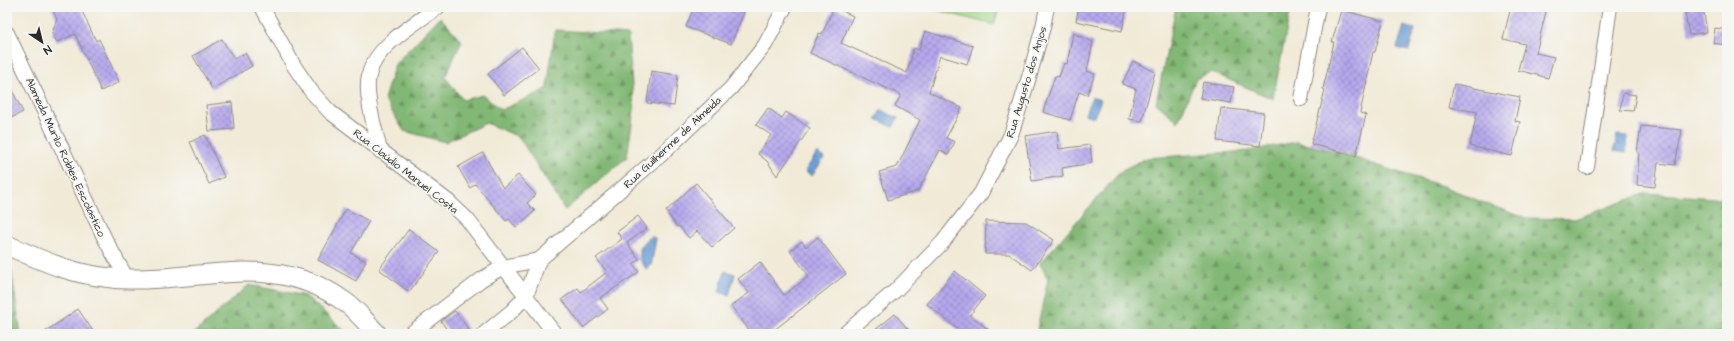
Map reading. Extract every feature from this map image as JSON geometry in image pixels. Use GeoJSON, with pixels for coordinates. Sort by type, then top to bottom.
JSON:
{"type":"FeatureCollection","features":[{"type":"Feature","properties":{"kind":"street","name":"Rua Claúdio Manuel Costa"},"geometry":{"type":"LineString","coordinates":[[262,7],[294,66],[311,91],[330,112],[449,202],[466,219],[555,334]]}},
{"type":"Feature","properties":{"kind":"street"},"geometry":{"type":"LineString","coordinates":[[380,151],[368,92],[369,74],[378,55],[392,41],[438,7]]}},
{"type":"Feature","properties":{"kind":"street","name":"Rua Guilherme de Almeida"},"geometry":{"type":"LineString","coordinates":[[526,296],[539,260],[663,153],[731,88],[765,45],[785,7]]}},
{"type":"Feature","properties":{"kind":"street","name":"Rua Augusto dos Anjos"},"geometry":{"type":"LineString","coordinates":[[844,334],[896,290],[942,243],[981,193],[1011,135],[1030,74],[1047,7]]}},
{"type":"Feature","properties":{"kind":"street"},"geometry":{"type":"LineString","coordinates":[[1301,99],[1318,7]]}},
{"type":"Feature","properties":{"kind":"street"},"geometry":{"type":"LineString","coordinates":[[1587,167],[1610,7]]}},
{"type":"Feature","properties":{"kind":"street","name":"Alameda Murilo Robles Escolastico"},"geometry":{"type":"LineString","coordinates":[[7,33],[105,239],[127,279]]}},
{"type":"Feature","properties":{"kind":"street"},"geometry":{"type":"LineString","coordinates":[[7,245],[44,262],[81,274],[127,279],[157,279],[245,272],[274,273],[315,285],[345,302],[377,334]]}},
{"type":"Feature","properties":{"kind":"street","name":"Rua Guilherme de Almeida"},"geometry":{"type":"LineString","coordinates":[[410,334],[482,279],[503,267],[539,260]]}},
{"type":"Feature","properties":{"kind":"street"},"geometry":{"type":"LineString","coordinates":[[484,334],[512,312],[526,296]]}},
{"type":"Feature","properties":{"kind":"green space"},"geometry":{"type":"Polygon","coordinates":[[[937,7],[999,7],[994,25],[936,10],[937,7]]]}},
{"type":"Feature","properties":{"kind":"green space"},"geometry":{"type":"Polygon","coordinates":[[[1176,7],[1291,7],[1273,99],[1211,72],[1196,79],[1178,122],[1156,103],[1176,7]]]}},
{"type":"Feature","properties":{"kind":"green space"},"geometry":{"type":"Polygon","coordinates":[[[440,17],[462,41],[445,77],[463,100],[483,95],[501,110],[547,89],[555,30],[628,35],[634,110],[627,157],[565,210],[519,137],[486,123],[445,142],[404,131],[384,99],[395,64],[440,17]]]}},
{"type":"Feature","properties":{"kind":"green space"},"geometry":{"type":"Polygon","coordinates":[[[1296,142],[1338,152],[1446,187],[1489,205],[1526,218],[1575,219],[1646,193],[1727,199],[1727,334],[1036,334],[1048,279],[1040,263],[1122,170],[1147,158],[1248,151],[1296,142]]]}},
{"type":"Feature","properties":{"kind":"green space"},"geometry":{"type":"Polygon","coordinates":[[[7,267],[11,269],[21,334],[7,334],[7,267]]]}},
{"type":"Feature","properties":{"kind":"green space"},"geometry":{"type":"Polygon","coordinates":[[[249,285],[306,296],[348,334],[193,334],[249,285]]]}},
{"type":"Feature","properties":{"kind":"water"},"geometry":{"type":"Polygon","coordinates":[[[1404,26],[1415,29],[1409,51],[1397,48],[1404,26]]]}},
{"type":"Feature","properties":{"kind":"water"},"geometry":{"type":"Polygon","coordinates":[[[1092,97],[1101,100],[1094,117],[1085,114],[1092,97]]]}},
{"type":"Feature","properties":{"kind":"water"},"geometry":{"type":"Polygon","coordinates":[[[881,110],[898,118],[893,127],[876,119],[881,110]]]}},
{"type":"Feature","properties":{"kind":"water"},"geometry":{"type":"Polygon","coordinates":[[[1617,135],[1628,136],[1626,153],[1614,151],[1617,135]]]}},
{"type":"Feature","properties":{"kind":"water"},"geometry":{"type":"Polygon","coordinates":[[[817,153],[824,158],[812,176],[805,171],[817,153]]]}},
{"type":"Feature","properties":{"kind":"water"},"geometry":{"type":"Polygon","coordinates":[[[652,236],[656,239],[651,266],[647,270],[640,261],[640,246],[652,236]]]}},
{"type":"Feature","properties":{"kind":"water"},"geometry":{"type":"Polygon","coordinates":[[[725,271],[735,274],[729,295],[719,292],[725,271]]]}},
{"type":"Feature","properties":{"kind":"building"},"geometry":{"type":"Polygon","coordinates":[[[51,7],[80,7],[96,41],[99,39],[119,82],[101,91],[75,34],[57,42],[52,33],[57,19],[51,7]]]}},
{"type":"Feature","properties":{"kind":"building"},"geometry":{"type":"Polygon","coordinates":[[[694,7],[736,7],[745,10],[731,44],[686,27],[694,7]]]}},
{"type":"Feature","properties":{"kind":"building"},"geometry":{"type":"Polygon","coordinates":[[[834,7],[853,16],[841,43],[907,73],[914,48],[919,50],[925,31],[973,46],[967,64],[940,56],[929,92],[962,108],[946,138],[955,142],[948,155],[940,150],[918,191],[888,200],[879,172],[897,167],[920,120],[895,106],[901,95],[810,53],[819,33],[822,34],[834,7]]]}},
{"type":"Feature","properties":{"kind":"building"},"geometry":{"type":"Polygon","coordinates":[[[1079,7],[1127,7],[1122,31],[1076,21],[1079,7]]]}},
{"type":"Feature","properties":{"kind":"building"},"geometry":{"type":"Polygon","coordinates":[[[1511,7],[1547,7],[1536,53],[1554,57],[1548,78],[1518,70],[1525,44],[1503,39],[1511,7]]]}},
{"type":"Feature","properties":{"kind":"building"},"geometry":{"type":"Polygon","coordinates":[[[1684,7],[1703,7],[1707,32],[1689,35],[1684,7]]]}},
{"type":"Feature","properties":{"kind":"building"},"geometry":{"type":"Polygon","coordinates":[[[1341,10],[1383,21],[1375,52],[1373,52],[1360,113],[1366,115],[1356,156],[1311,144],[1325,90],[1323,89],[1334,42],[1332,42],[1341,10]]]}},
{"type":"Feature","properties":{"kind":"building"},"geometry":{"type":"Polygon","coordinates":[[[1715,28],[1727,30],[1727,45],[1713,43],[1715,28]]]}},
{"type":"Feature","properties":{"kind":"building"},"geometry":{"type":"Polygon","coordinates":[[[1073,33],[1093,42],[1087,71],[1095,74],[1087,95],[1079,92],[1070,120],[1043,112],[1055,76],[1059,77],[1064,63],[1067,64],[1073,33]]]}},
{"type":"Feature","properties":{"kind":"building"},"geometry":{"type":"Polygon","coordinates":[[[222,39],[234,59],[245,53],[252,66],[212,89],[193,56],[222,39]]]}},
{"type":"Feature","properties":{"kind":"building"},"geometry":{"type":"Polygon","coordinates":[[[522,47],[539,68],[504,95],[488,74],[522,47]]]}},
{"type":"Feature","properties":{"kind":"building"},"geometry":{"type":"Polygon","coordinates":[[[1133,61],[1155,72],[1142,121],[1129,119],[1136,89],[1122,84],[1133,61]]]}},
{"type":"Feature","properties":{"kind":"building"},"geometry":{"type":"Polygon","coordinates":[[[651,71],[678,75],[674,106],[647,103],[651,71]]]}},
{"type":"Feature","properties":{"kind":"building"},"geometry":{"type":"Polygon","coordinates":[[[7,80],[23,112],[7,120],[7,80]]]}},
{"type":"Feature","properties":{"kind":"building"},"geometry":{"type":"Polygon","coordinates":[[[1203,82],[1234,87],[1231,103],[1200,98],[1203,82]]]}},
{"type":"Feature","properties":{"kind":"building"},"geometry":{"type":"Polygon","coordinates":[[[1454,84],[1520,97],[1515,121],[1520,122],[1512,156],[1470,146],[1477,112],[1449,107],[1454,84]]]}},
{"type":"Feature","properties":{"kind":"building"},"geometry":{"type":"Polygon","coordinates":[[[1623,93],[1636,95],[1633,111],[1620,110],[1623,93]]]}},
{"type":"Feature","properties":{"kind":"building"},"geometry":{"type":"Polygon","coordinates":[[[232,102],[234,129],[209,131],[206,105],[232,102]]]}},
{"type":"Feature","properties":{"kind":"building"},"geometry":{"type":"Polygon","coordinates":[[[768,108],[782,118],[786,112],[810,128],[777,176],[767,161],[758,154],[771,135],[756,125],[768,108]]]}},
{"type":"Feature","properties":{"kind":"building"},"geometry":{"type":"Polygon","coordinates":[[[1221,108],[1264,113],[1260,146],[1217,141],[1221,108]]]}},
{"type":"Feature","properties":{"kind":"building"},"geometry":{"type":"Polygon","coordinates":[[[1641,126],[1682,130],[1675,165],[1658,163],[1655,187],[1637,185],[1639,152],[1637,152],[1641,126]]]}},
{"type":"Feature","properties":{"kind":"building"},"geometry":{"type":"Polygon","coordinates":[[[1057,131],[1059,149],[1090,145],[1092,163],[1062,168],[1063,176],[1032,181],[1025,136],[1057,131]]]}},
{"type":"Feature","properties":{"kind":"building"},"geometry":{"type":"Polygon","coordinates":[[[205,135],[224,177],[209,184],[190,142],[205,135]]]}},
{"type":"Feature","properties":{"kind":"building"},"geometry":{"type":"Polygon","coordinates":[[[483,153],[503,188],[518,175],[536,195],[527,203],[535,211],[516,227],[509,219],[506,221],[475,184],[470,188],[458,167],[483,153]]]}},
{"type":"Feature","properties":{"kind":"building"},"geometry":{"type":"Polygon","coordinates":[[[696,183],[734,228],[712,247],[697,231],[689,238],[679,226],[677,227],[666,211],[696,183]]]}},
{"type":"Feature","properties":{"kind":"building"},"geometry":{"type":"Polygon","coordinates":[[[346,209],[369,221],[351,253],[366,261],[356,281],[318,260],[346,209]]]}},
{"type":"Feature","properties":{"kind":"building"},"geometry":{"type":"Polygon","coordinates":[[[638,216],[647,228],[627,243],[639,259],[633,264],[639,272],[600,298],[608,309],[583,328],[562,299],[578,288],[581,292],[607,272],[596,258],[622,239],[617,232],[638,216]]]}},
{"type":"Feature","properties":{"kind":"building"},"geometry":{"type":"Polygon","coordinates":[[[986,221],[1026,222],[1054,240],[1032,270],[1009,254],[985,254],[986,221]]]}},
{"type":"Feature","properties":{"kind":"building"},"geometry":{"type":"Polygon","coordinates":[[[409,229],[439,252],[409,292],[379,269],[409,229]]]}},
{"type":"Feature","properties":{"kind":"building"},"geometry":{"type":"Polygon","coordinates":[[[818,237],[846,274],[769,334],[752,334],[731,306],[749,293],[738,279],[760,262],[784,295],[809,276],[790,251],[802,241],[806,247],[818,237]]]}},
{"type":"Feature","properties":{"kind":"building"},"geometry":{"type":"Polygon","coordinates":[[[955,271],[985,296],[970,315],[994,334],[963,334],[927,304],[955,271]]]}},
{"type":"Feature","properties":{"kind":"building"},"geometry":{"type":"Polygon","coordinates":[[[78,309],[95,334],[42,334],[78,309]]]}},
{"type":"Feature","properties":{"kind":"building"},"geometry":{"type":"Polygon","coordinates":[[[455,311],[472,334],[450,334],[441,321],[455,311]]]}},
{"type":"Feature","properties":{"kind":"building"},"geometry":{"type":"Polygon","coordinates":[[[895,314],[912,334],[870,334],[895,314]]]}}]}
